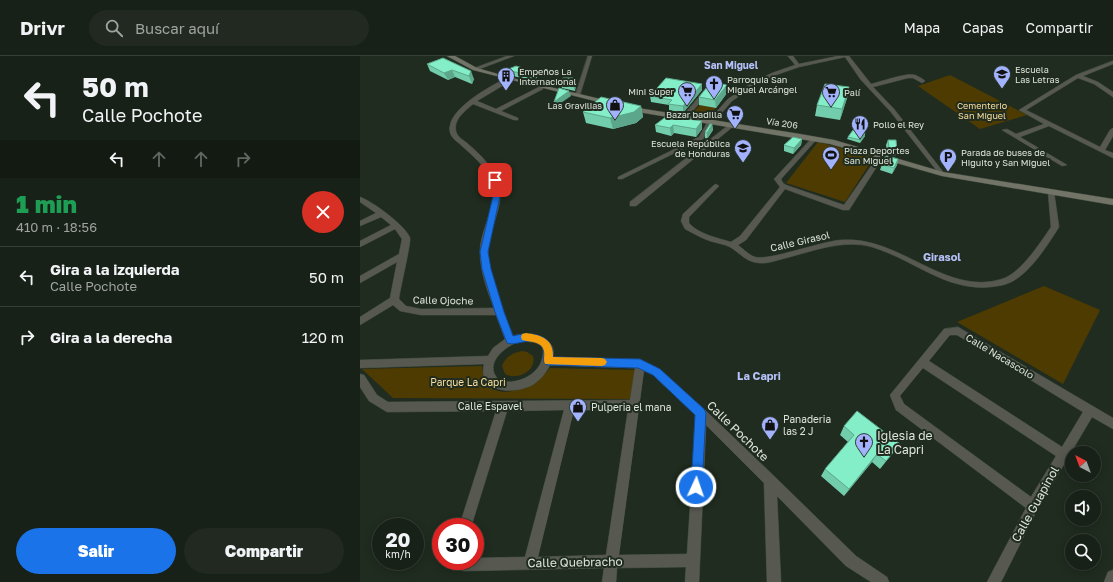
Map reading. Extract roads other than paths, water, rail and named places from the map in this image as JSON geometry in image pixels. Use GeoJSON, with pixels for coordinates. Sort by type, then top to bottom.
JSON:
{"type":"FeatureCollection","features":[{"type":"Feature","properties":{"kind":"main road","name":"Vía 206"},"geometry":{"type":"LineString","coordinates":[[450,56],[475,69],[541,88],[577,96],[684,118],[814,139],[942,174],[1113,202]]}},
{"type":"Feature","properties":{"kind":"street"},"geometry":{"type":"LineString","coordinates":[[475,69],[512,56]]}},
{"type":"Feature","properties":{"kind":"street"},"geometry":{"type":"LineString","coordinates":[[577,96],[590,56]]}},
{"type":"Feature","properties":{"kind":"street"},"geometry":{"type":"LineString","coordinates":[[790,56],[798,66]]}},
{"type":"Feature","properties":{"kind":"street"},"geometry":{"type":"LineString","coordinates":[[620,178],[698,139],[702,136],[710,122],[730,100],[742,91],[774,74],[798,66],[846,56],[869,86],[892,110],[942,174]]}},
{"type":"Feature","properties":{"kind":"street"},"geometry":{"type":"LineString","coordinates":[[1113,62],[1078,76],[1022,110],[1113,156]]}},
{"type":"Feature","properties":{"kind":"street"},"geometry":{"type":"LineString","coordinates":[[869,86],[886,83],[908,76],[922,80]]}},
{"type":"Feature","properties":{"kind":"street"},"geometry":{"type":"LineString","coordinates":[[1078,76],[1096,83],[1113,95]]}},
{"type":"Feature","properties":{"kind":"street"},"geometry":{"type":"LineString","coordinates":[[510,79],[460,110],[454,121],[452,131],[454,135],[476,155],[495,180],[497,196],[484,252],[486,269],[499,312],[510,340]]}},
{"type":"Feature","properties":{"kind":"street"},"geometry":{"type":"LineString","coordinates":[[684,118],[710,86]]}},
{"type":"Feature","properties":{"kind":"street"},"geometry":{"type":"LineString","coordinates":[[496,110],[541,88]]}},
{"type":"Feature","properties":{"kind":"street"},"geometry":{"type":"LineString","coordinates":[[474,102],[516,119]]}},
{"type":"Feature","properties":{"kind":"street"},"geometry":{"type":"LineString","coordinates":[[1016,136],[1049,124]]}},
{"type":"Feature","properties":{"kind":"street"},"geometry":{"type":"LineString","coordinates":[[633,204],[732,125]]}},
{"type":"Feature","properties":{"kind":"street"},"geometry":{"type":"LineString","coordinates":[[1005,130],[1064,165]]}},
{"type":"Feature","properties":{"kind":"street"},"geometry":{"type":"LineString","coordinates":[[1102,150],[1113,130]]}},
{"type":"Feature","properties":{"kind":"street"},"geometry":{"type":"LineString","coordinates":[[814,139],[778,179],[780,184],[846,208],[880,157]]}},
{"type":"Feature","properties":{"kind":"street","name":"Calle Girasol"},"geometry":{"type":"LineString","coordinates":[[716,186],[686,216],[684,219],[685,223],[688,227],[717,241],[732,245],[751,259],[759,260],[832,244],[857,242],[873,245],[948,279],[969,286],[1006,282],[1032,259],[1055,227],[1051,192]]}},
{"type":"Feature","properties":{"kind":"street"},"geometry":{"type":"LineString","coordinates":[[732,245],[743,238],[784,186]]}},
{"type":"Feature","properties":{"kind":"street"},"geometry":{"type":"LineString","coordinates":[[360,199],[396,225],[403,232],[406,239],[394,300],[360,321]]}},
{"type":"Feature","properties":{"kind":"street"},"geometry":{"type":"LineString","coordinates":[[360,224],[381,214]]}},
{"type":"Feature","properties":{"kind":"street"},"geometry":{"type":"LineString","coordinates":[[360,244],[396,225]]}},
{"type":"Feature","properties":{"kind":"street"},"geometry":{"type":"LineString","coordinates":[[360,280],[404,255]]}},
{"type":"Feature","properties":{"kind":"street","name":"Calle Ojoche"},"geometry":{"type":"LineString","coordinates":[[394,300],[403,309],[411,311],[499,312]]}},
{"type":"Feature","properties":{"kind":"street","name":"Calle Nacascolo"},"geometry":{"type":"LineString","coordinates":[[1033,506],[900,408],[895,396],[947,332],[958,331],[1090,410]]}},
{"type":"Feature","properties":{"kind":"street"},"geometry":{"type":"LineString","coordinates":[[521,337],[539,339],[549,350],[548,361],[539,374],[531,381],[510,387],[501,386],[493,382],[489,376],[487,368],[489,360],[498,349],[510,340],[521,337]]}},
{"type":"Feature","properties":{"kind":"street"},"geometry":{"type":"LineString","coordinates":[[360,364],[489,360]]}},
{"type":"Feature","properties":{"kind":"street","name":"Calle Pochote"},"geometry":{"type":"LineString","coordinates":[[548,361],[640,364],[656,372],[770,480],[851,562],[882,582]]}},
{"type":"Feature","properties":{"kind":"street"},"geometry":{"type":"LineString","coordinates":[[922,362],[1063,454]]}},
{"type":"Feature","properties":{"kind":"street"},"geometry":{"type":"LineString","coordinates":[[609,582],[640,364]]}},
{"type":"Feature","properties":{"kind":"street","name":"Calle Espavel"},"geometry":{"type":"LineString","coordinates":[[360,378],[373,398],[387,407],[633,405]]}},
{"type":"Feature","properties":{"kind":"street"},"geometry":{"type":"LineString","coordinates":[[468,518],[503,406]]}},
{"type":"Feature","properties":{"kind":"street"},"geometry":{"type":"LineString","coordinates":[[530,563],[570,406]]}},
{"type":"Feature","properties":{"kind":"street"},"geometry":{"type":"LineString","coordinates":[[1090,410],[1113,424]]}},
{"type":"Feature","properties":{"kind":"street","name":"Calle Guapinol"},"geometry":{"type":"LineString","coordinates":[[994,582],[1033,506],[1090,410]]}},
{"type":"Feature","properties":{"kind":"street"},"geometry":{"type":"LineString","coordinates":[[692,582],[701,413]]}},
{"type":"Feature","properties":{"kind":"street"},"geometry":{"type":"LineString","coordinates":[[770,480],[774,582]]}},
{"type":"Feature","properties":{"kind":"street","name":"Calle Quebracho"},"geometry":{"type":"LineString","coordinates":[[484,564],[692,560]]}},
{"type":"Feature","properties":{"kind":"street"},"geometry":{"type":"LineString","coordinates":[[1111,582],[1113,577]]}},
{"type":"Feature","properties":{"kind":"place","name":"Escuela Las Letras"},"geometry":{"type":"Point","coordinates":[1002,89]}},
{"type":"Feature","properties":{"kind":"place","name":"Empeños La Internacional"},"geometry":{"type":"Point","coordinates":[506,91]}},
{"type":"Feature","properties":{"kind":"place","name":"Parroquia San Miguel Arcángel"},"geometry":{"type":"Point","coordinates":[714,99]}},
{"type":"Feature","properties":{"kind":"place","name":"Mini Super"},"geometry":{"type":"Point","coordinates":[687,106]}},
{"type":"Feature","properties":{"kind":"place","name":"Palí"},"geometry":{"type":"Point","coordinates":[831,107]}},
{"type":"Feature","properties":{"kind":"place","name":"Las Gravilias"},"geometry":{"type":"Point","coordinates":[615,120]}},
{"type":"Feature","properties":{"kind":"place","name":"Bazar badilla"},"geometry":{"type":"Point","coordinates":[735,129]}},
{"type":"Feature","properties":{"kind":"place","name":"Pollo el Rey"},"geometry":{"type":"Point","coordinates":[860,139]}},
{"type":"Feature","properties":{"kind":"place","name":"Escuela República de Honduras"},"geometry":{"type":"Point","coordinates":[743,163]}},
{"type":"Feature","properties":{"kind":"place","name":"Plaza Deportes San Miguel"},"geometry":{"type":"Point","coordinates":[831,170]}},
{"type":"Feature","properties":{"kind":"place","name":"Parada de buses de Higuito y San Miguel"},"geometry":{"type":"Point","coordinates":[948,172]}},
{"type":"Feature","properties":{"kind":"place","name":"Pulperia el mana"},"geometry":{"type":"Point","coordinates":[578,422]}},
{"type":"Feature","properties":{"kind":"place","name":"Panaderia las 2 J"},"geometry":{"type":"Point","coordinates":[770,440]}},
{"type":"Feature","properties":{"kind":"place","name":"Iglesia de La Capri"},"geometry":{"type":"Point","coordinates":[864,457]}},
{"type":"Feature","properties":{"kind":"district","name":"San Miguel"},"geometry":{"type":"Point","coordinates":[731,65]}},
{"type":"Feature","properties":{"kind":"district","name":"Girasol"},"geometry":{"type":"Point","coordinates":[942,256]}},
{"type":"Feature","properties":{"kind":"district","name":"La Capri"},"geometry":{"type":"Point","coordinates":[759,375]}},
{"type":"Feature","properties":{"kind":"park label","name":"Cementerio San Miguel"},"geometry":{"type":"Point","coordinates":[982,110]}},
{"type":"Feature","properties":{"kind":"park label","name":"Parque La Capri"},"geometry":{"type":"Point","coordinates":[468,382]}}]}
